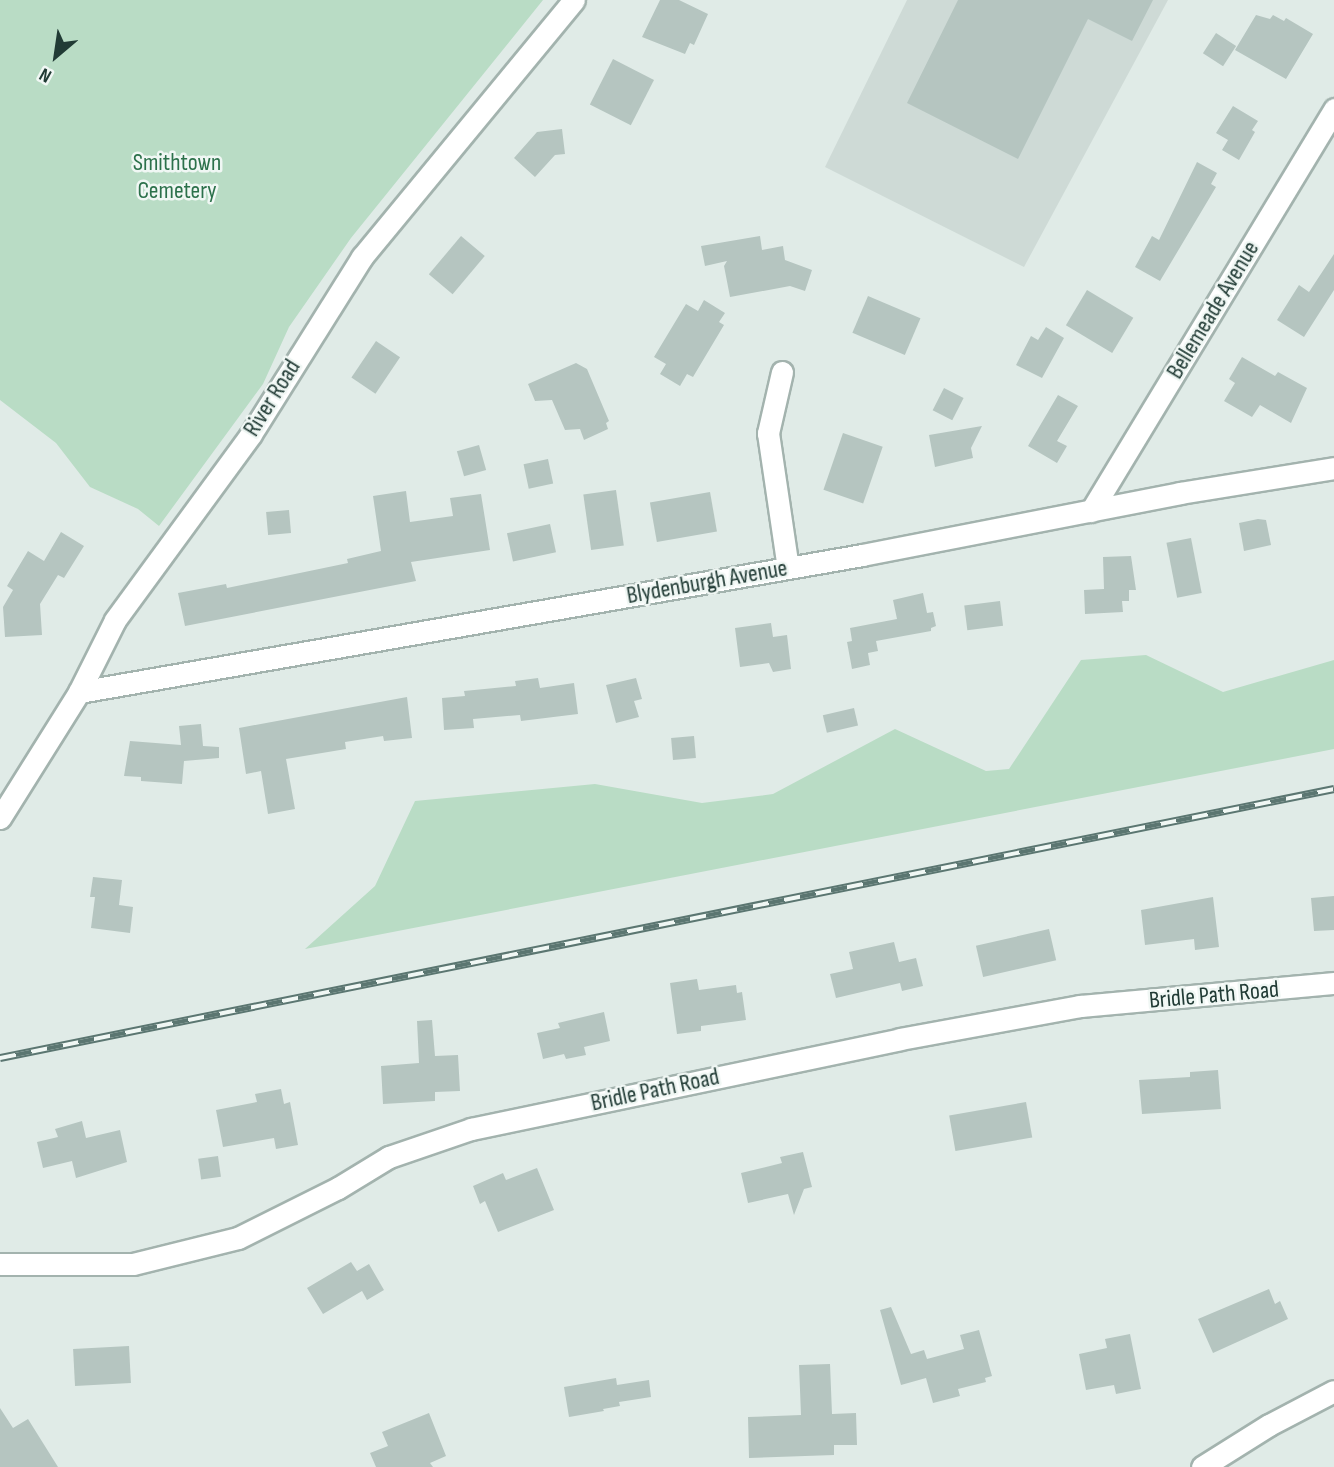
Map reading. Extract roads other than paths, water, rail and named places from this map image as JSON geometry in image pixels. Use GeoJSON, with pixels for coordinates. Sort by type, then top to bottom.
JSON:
{"type":"FeatureCollection","features":[{"type":"Feature","properties":{"kind":"street","name":"River Road"},"geometry":{"type":"LineString","coordinates":[[0,818],[79,692],[115,621],[251,433],[362,257],[574,0]]}},
{"type":"Feature","properties":{"kind":"street","name":"Bellemeade Avenue"},"geometry":{"type":"LineString","coordinates":[[1091,511],[1334,109]]}},
{"type":"Feature","properties":{"kind":"street"},"geometry":{"type":"LineString","coordinates":[[782,372],[768,433],[788,568]]}},
{"type":"Feature","properties":{"kind":"street","name":"Blydenburgh Avenue"},"geometry":{"type":"LineString","coordinates":[[79,692],[788,568],[1334,468]]}},
{"type":"Feature","properties":{"kind":"street","name":"Bridle Path Road"},"geometry":{"type":"LineString","coordinates":[[0,1264],[133,1264],[238,1238],[338,1188],[389,1157],[471,1129],[766,1067],[1080,1006],[1334,983]]}},
{"type":"Feature","properties":{"kind":"street"},"geometry":{"type":"LineString","coordinates":[[1202,1467],[1269,1425],[1334,1391]]}},
{"type":"Feature","properties":{"kind":"railway"},"geometry":{"type":"LineString","coordinates":[[0,1058],[1334,789]]}},
{"type":"Feature","properties":{"kind":"park label","name":"Smithtown Cemetery"},"geometry":{"type":"Point","coordinates":[177,177]}}]}
